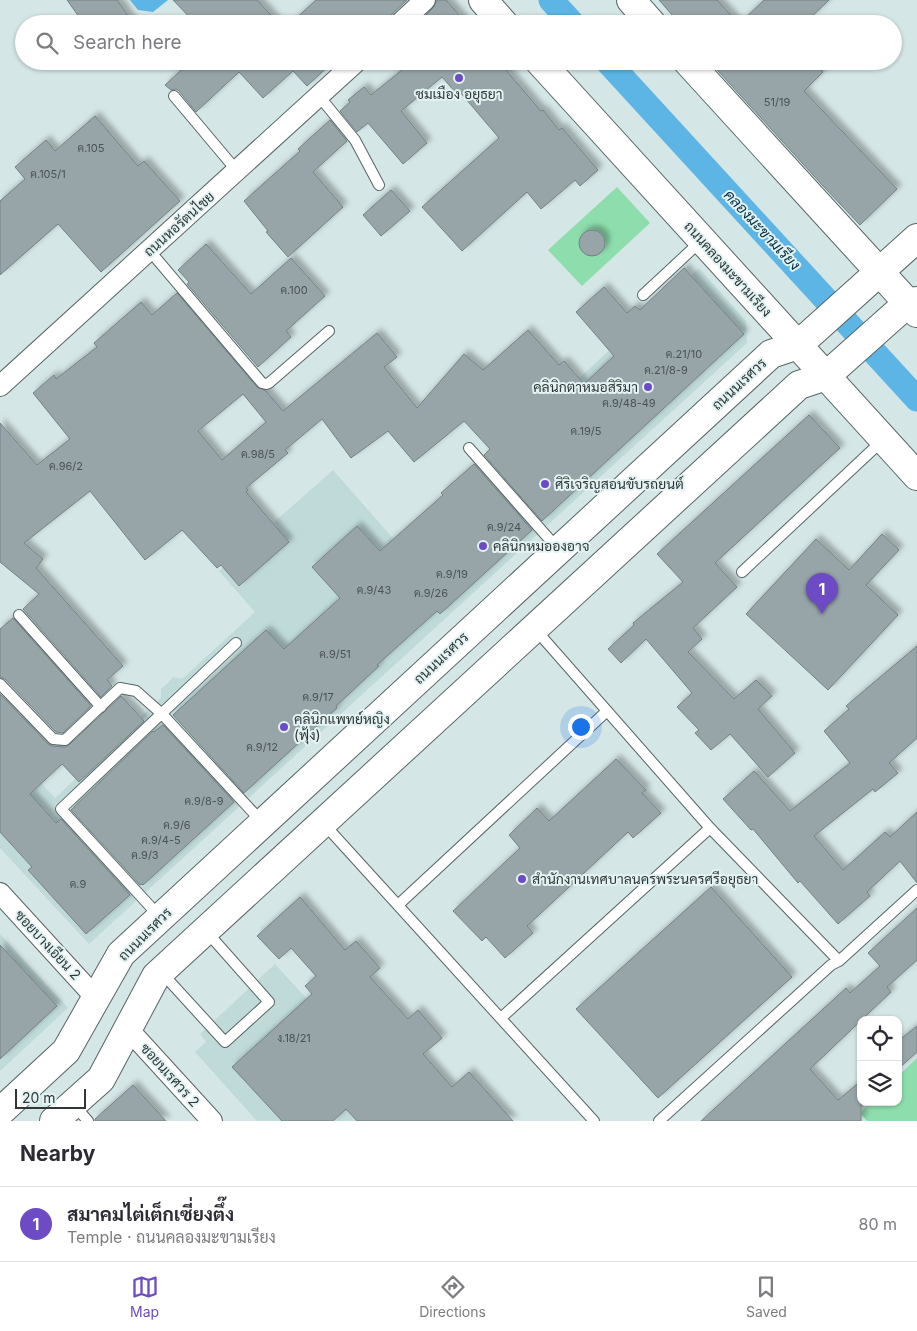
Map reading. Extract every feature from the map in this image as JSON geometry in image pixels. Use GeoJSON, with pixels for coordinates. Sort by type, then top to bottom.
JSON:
{"type":"FeatureCollection","features":[{"type":"Feature","properties":{"kind":"street"},"geometry":{"type":"LineString","coordinates":[[408,15],[425,0]]}},
{"type":"Feature","properties":{"kind":"street"},"geometry":{"type":"LineString","coordinates":[[483,0],[496,15]]}},
{"type":"Feature","properties":{"kind":"street"},"geometry":{"type":"LineString","coordinates":[[631,0],[644,15]]}},
{"type":"Feature","properties":{"kind":"street","name":"ถนนหอรัตนไชย"},"geometry":{"type":"LineString","coordinates":[[0,386],[347,70]]}},
{"type":"Feature","properties":{"kind":"street","name":"ถนนคลองมะขามเรียง"},"geometry":{"type":"LineString","coordinates":[[547,70],[798,345],[836,367],[883,439],[917,476]]}},
{"type":"Feature","properties":{"kind":"street"},"geometry":{"type":"LineString","coordinates":[[71,1115],[101,1079],[156,976],[799,385],[836,367],[908,309],[871,279],[695,70]]}},
{"type":"Feature","properties":{"kind":"street","name":"ถนนนเรศวร"},"geometry":{"type":"LineString","coordinates":[[0,1112],[66,1051],[121,954],[771,354],[798,345],[917,238]]}},
{"type":"Feature","properties":{"kind":"street"},"geometry":{"type":"LineString","coordinates":[[296,793],[323,823]]}},
{"type":"Feature","properties":{"kind":"street","name":"ซอยบางเอียน 2"},"geometry":{"type":"LineString","coordinates":[[0,892],[96,998]]}},
{"type":"Feature","properties":{"kind":"street","name":"ซอยนเรศวร 2"},"geometry":{"type":"LineString","coordinates":[[128,1028],[212,1121]]}},
{"type":"Feature","properties":{"kind":"lane"},"geometry":{"type":"LineString","coordinates":[[174,96],[237,171]]}},
{"type":"Feature","properties":{"kind":"lane"},"geometry":{"type":"LineString","coordinates":[[319,96],[355,140],[379,185]]}},
{"type":"Feature","properties":{"kind":"lane"},"geometry":{"type":"LineString","coordinates":[[643,295],[702,240]]}},
{"type":"Feature","properties":{"kind":"lane"},"geometry":{"type":"LineString","coordinates":[[149,250],[262,383],[270,383],[329,331]]}},
{"type":"Feature","properties":{"kind":"lane"},"geometry":{"type":"LineString","coordinates":[[742,572],[883,439]]}},
{"type":"Feature","properties":{"kind":"lane"},"geometry":{"type":"LineString","coordinates":[[469,448],[559,550]]}},
{"type":"Feature","properties":{"kind":"lane"},"geometry":{"type":"LineString","coordinates":[[19,615],[101,706]]}},
{"type":"Feature","properties":{"kind":"lane"},"geometry":{"type":"LineString","coordinates":[[534,629],[710,828],[839,961]]}},
{"type":"Feature","properties":{"kind":"lane"},"geometry":{"type":"LineString","coordinates":[[160,918],[61,809],[236,643]]}},
{"type":"Feature","properties":{"kind":"lane"},"geometry":{"type":"LineString","coordinates":[[0,684],[53,739],[65,740],[120,688],[136,691],[162,714],[263,823]]}},
{"type":"Feature","properties":{"kind":"lane"},"geometry":{"type":"LineString","coordinates":[[398,905],[607,711]]}},
{"type":"Feature","properties":{"kind":"lane"},"geometry":{"type":"LineString","coordinates":[[323,823],[594,1121]]}},
{"type":"Feature","properties":{"kind":"lane"},"geometry":{"type":"LineString","coordinates":[[501,1018],[710,828]]}},
{"type":"Feature","properties":{"kind":"lane"},"geometry":{"type":"LineString","coordinates":[[659,1121],[917,890]]}},
{"type":"Feature","properties":{"kind":"lane"},"geometry":{"type":"LineString","coordinates":[[161,972],[225,1042],[269,1002],[206,931]]}},
{"type":"Feature","properties":{"kind":"shaded area"},"geometry":{"type":"Polygon","coordinates":[[[699,268],[746,321],[747,343],[89,944],[0,848],[0,738],[55,798],[161,698],[161,689],[173,677],[182,679],[255,612],[219,571],[333,470],[412,560],[547,440],[531,422],[699,268]]]}},
{"type":"Feature","properties":{"kind":"shaded area"},"geometry":{"type":"Polygon","coordinates":[[[0,934],[68,1008],[0,1071],[0,934]]]}},
{"type":"Feature","properties":{"kind":"shaded area"},"geometry":{"type":"Polygon","coordinates":[[[275,964],[418,1121],[257,1121],[195,1052],[206,1042],[200,1034],[275,964]]]}},
{"type":"Feature","properties":{"kind":"green space"},"geometry":{"type":"Polygon","coordinates":[[[617,187],[650,223],[582,286],[548,250],[617,187]]]}},
{"type":"Feature","properties":{"kind":"green space"},"geometry":{"type":"Polygon","coordinates":[[[917,1058],[917,1121],[867,1121],[860,1113],[867,1106],[902,1106],[902,1072],[917,1058]]]}},
{"type":"Feature","properties":{"kind":"water"},"geometry":{"type":"Polygon","coordinates":[[[130,0],[168,0],[153,12],[138,10],[130,0]]]}},
{"type":"Feature","properties":{"kind":"building"},"geometry":{"type":"Polygon","coordinates":[[[67,0],[117,0],[128,15],[78,15],[67,0]]]}},
{"type":"Feature","properties":{"kind":"building"},"geometry":{"type":"Polygon","coordinates":[[[173,0],[257,0],[271,15],[187,15],[173,0]]]}},
{"type":"Feature","properties":{"kind":"building"},"geometry":{"type":"Polygon","coordinates":[[[316,0],[407,0],[391,15],[300,15],[316,0]]]}},
{"type":"Feature","properties":{"kind":"building"},"geometry":{"type":"Polygon","coordinates":[[[437,0],[446,0],[459,15],[426,15],[433,8],[437,0]]]}},
{"type":"Feature","properties":{"kind":"building"},"geometry":{"type":"Polygon","coordinates":[[[659,0],[717,0],[731,15],[672,15],[659,0]]]}},
{"type":"Feature","properties":{"kind":"building"},"geometry":{"type":"Polygon","coordinates":[[[764,0],[829,0],[813,15],[748,15],[764,0]]]}},
{"type":"Feature","properties":{"kind":"building"},"geometry":{"type":"Polygon","coordinates":[[[181,70],[324,70],[307,86],[293,71],[263,98],[239,72],[196,112],[179,91],[176,89],[171,90],[165,85],[181,70]]]}},
{"type":"Feature","properties":{"kind":"building"},"geometry":{"type":"Polygon","coordinates":[[[402,70],[506,70],[559,130],[562,128],[598,170],[580,186],[575,180],[541,209],[527,192],[462,251],[422,207],[499,138],[460,92],[457,94],[442,77],[401,111],[427,143],[403,164],[368,123],[357,132],[340,111],[350,102],[348,100],[364,87],[371,95],[402,70]]]}},
{"type":"Feature","properties":{"kind":"building"},"geometry":{"type":"Polygon","coordinates":[[[717,70],[821,70],[823,72],[804,91],[897,189],[860,225],[717,70]]]}},
{"type":"Feature","properties":{"kind":"building"},"geometry":{"type":"Polygon","coordinates":[[[95,116],[138,166],[144,161],[180,201],[101,272],[58,224],[0,275],[0,201],[25,179],[15,167],[46,140],[55,151],[95,116]]]}},
{"type":"Feature","properties":{"kind":"building"},"geometry":{"type":"Polygon","coordinates":[[[330,120],[347,141],[313,172],[343,207],[288,257],[266,232],[268,231],[244,201],[300,151],[298,149],[330,120]]]}},
{"type":"Feature","properties":{"kind":"building"},"geometry":{"type":"Polygon","coordinates":[[[391,190],[410,211],[381,236],[363,215],[391,190]]]}},
{"type":"Feature","properties":{"kind":"building"},"geometry":{"type":"Polygon","coordinates":[[[592,230],[601,234],[605,243],[601,252],[592,256],[583,252],[579,243],[583,234],[592,230]]]}},
{"type":"Feature","properties":{"kind":"building"},"geometry":{"type":"Polygon","coordinates":[[[206,244],[251,294],[291,258],[325,296],[286,331],[291,337],[258,367],[187,284],[189,282],[178,270],[206,244]]]}},
{"type":"Feature","properties":{"kind":"building"},"geometry":{"type":"Polygon","coordinates":[[[684,268],[744,334],[542,521],[484,455],[490,449],[464,421],[414,462],[388,431],[351,458],[322,419],[285,450],[288,453],[246,488],[248,490],[246,492],[289,542],[239,586],[221,565],[217,568],[182,530],[145,560],[90,491],[24,543],[43,559],[36,568],[123,666],[107,680],[112,686],[101,697],[23,609],[39,594],[0,562],[0,423],[37,465],[70,439],[33,393],[54,375],[56,379],[97,347],[94,343],[141,302],[152,315],[177,293],[257,387],[266,391],[283,411],[377,333],[397,357],[384,367],[417,408],[464,354],[483,370],[528,330],[559,365],[564,361],[584,384],[614,356],[576,312],[604,287],[627,313],[635,306],[640,310],[684,268]],[[243,394],[198,431],[222,460],[266,422],[243,394]]]}},
{"type":"Feature","properties":{"kind":"building"},"geometry":{"type":"Polygon","coordinates":[[[809,415],[840,448],[715,563],[737,587],[693,628],[702,639],[688,652],[734,699],[756,680],[772,696],[758,709],[795,753],[768,777],[730,734],[711,750],[695,733],[699,730],[677,707],[692,693],[646,639],[621,663],[608,649],[634,625],[633,623],[683,582],[657,554],[809,415]]]}},
{"type":"Feature","properties":{"kind":"building"},"geometry":{"type":"Polygon","coordinates":[[[474,464],[532,530],[440,614],[437,611],[377,665],[379,666],[336,706],[337,708],[244,793],[173,715],[266,630],[284,649],[340,598],[312,567],[357,526],[380,551],[443,495],[441,493],[474,464]]]}},
{"type":"Feature","properties":{"kind":"building"},"geometry":{"type":"Polygon","coordinates":[[[882,534],[899,550],[866,585],[898,615],[828,690],[746,614],[816,539],[849,570],[882,534]]]}},
{"type":"Feature","properties":{"kind":"building"},"geometry":{"type":"Polygon","coordinates":[[[13,618],[91,706],[63,733],[56,732],[5,679],[0,677],[0,629],[13,618]]]}},
{"type":"Feature","properties":{"kind":"building"},"geometry":{"type":"Polygon","coordinates":[[[917,646],[917,738],[889,763],[898,773],[875,792],[873,789],[814,836],[843,870],[885,832],[890,837],[917,812],[917,883],[900,861],[867,892],[870,896],[838,924],[800,881],[798,883],[753,829],[751,830],[723,799],[754,771],[790,811],[850,763],[824,731],[849,709],[846,706],[917,646]]]}},
{"type":"Feature","properties":{"kind":"building"},"geometry":{"type":"Polygon","coordinates":[[[0,694],[52,746],[65,747],[69,745],[121,696],[144,721],[79,782],[62,764],[30,794],[56,823],[61,819],[130,895],[86,934],[28,870],[32,867],[0,832],[0,694]]]}},
{"type":"Feature","properties":{"kind":"building"},"geometry":{"type":"Polygon","coordinates":[[[163,725],[234,802],[143,885],[140,885],[71,810],[153,731],[163,725]]]}},
{"type":"Feature","properties":{"kind":"building","name":"สำนักงานเทศบาลนครพระนครศรีอยุธยา"},"geometry":{"type":"Polygon","coordinates":[[[616,759],[646,790],[642,793],[661,813],[633,838],[628,832],[527,926],[533,933],[505,958],[486,937],[482,941],[453,911],[520,848],[509,835],[537,808],[549,821],[616,759]]]}},
{"type":"Feature","properties":{"kind":"building"},"geometry":{"type":"Polygon","coordinates":[[[711,887],[792,977],[658,1098],[576,1009],[711,887]]]}},
{"type":"Feature","properties":{"kind":"building"},"geometry":{"type":"Polygon","coordinates":[[[300,897],[345,950],[356,941],[380,968],[370,977],[408,1019],[418,1010],[442,1038],[423,1054],[452,1087],[469,1072],[513,1121],[357,1121],[346,1109],[333,1121],[282,1121],[232,1067],[312,994],[305,986],[316,976],[291,948],[279,959],[257,936],[300,897]]]}},
{"type":"Feature","properties":{"kind":"building"},"geometry":{"type":"Polygon","coordinates":[[[917,908],[917,960],[887,987],[891,992],[866,1016],[857,1016],[857,1024],[810,1069],[838,1100],[857,1084],[857,1106],[861,1106],[861,1121],[701,1121],[846,988],[850,993],[880,966],[868,953],[917,908]]]}},
{"type":"Feature","properties":{"kind":"building"},"geometry":{"type":"Polygon","coordinates":[[[0,945],[57,1006],[0,1059],[0,945]]]}},
{"type":"Feature","properties":{"kind":"building"},"geometry":{"type":"Polygon","coordinates":[[[917,1026],[917,1052],[902,1065],[902,1061],[902,1038],[917,1026]]]}},
{"type":"Feature","properties":{"kind":"building"},"geometry":{"type":"Polygon","coordinates":[[[133,1085],[166,1121],[95,1121],[95,1119],[133,1085]]]}},
{"type":"Feature","properties":{"kind":"waterway","name":"คลองมะขามเรียง"},"geometry":{"type":"LineString","coordinates":[[551,0],[565,15]]}},
{"type":"Feature","properties":{"kind":"waterway","name":"คลองมะขามเรียง"},"geometry":{"type":"LineString","coordinates":[[615,70],[917,399]]}},
{"type":"Feature","properties":{"kind":"place","name":"ชมเมือง อยุธยา"},"geometry":{"type":"Point","coordinates":[459,78]}},
{"type":"Feature","properties":{"kind":"place","name":"คลินิกตาหมอสิริมา"},"geometry":{"type":"Point","coordinates":[648,387]}},
{"type":"Feature","properties":{"kind":"place","name":"ศิริเจริญสอนขับรถยนต์"},"geometry":{"type":"Point","coordinates":[545,484]}},
{"type":"Feature","properties":{"kind":"place","name":"คลินิกหมอองอาจ"},"geometry":{"type":"Point","coordinates":[483,546]}},
{"type":"Feature","properties":{"kind":"place","name":"สมาคมไต่เต็กเซี่ยงตึ๊ง"},"geometry":{"type":"Point","coordinates":[822,614]}},
{"type":"Feature","properties":{"kind":"place","name":"คลินิกแพทย์หญิง (ฟุ้ง)"},"geometry":{"type":"Point","coordinates":[284,727]}},
{"type":"Feature","properties":{"kind":"place","name":"สำนักงานเทศบาลนครพระนครศรีอยุธยา"},"geometry":{"type":"Point","coordinates":[522,879]}}]}
